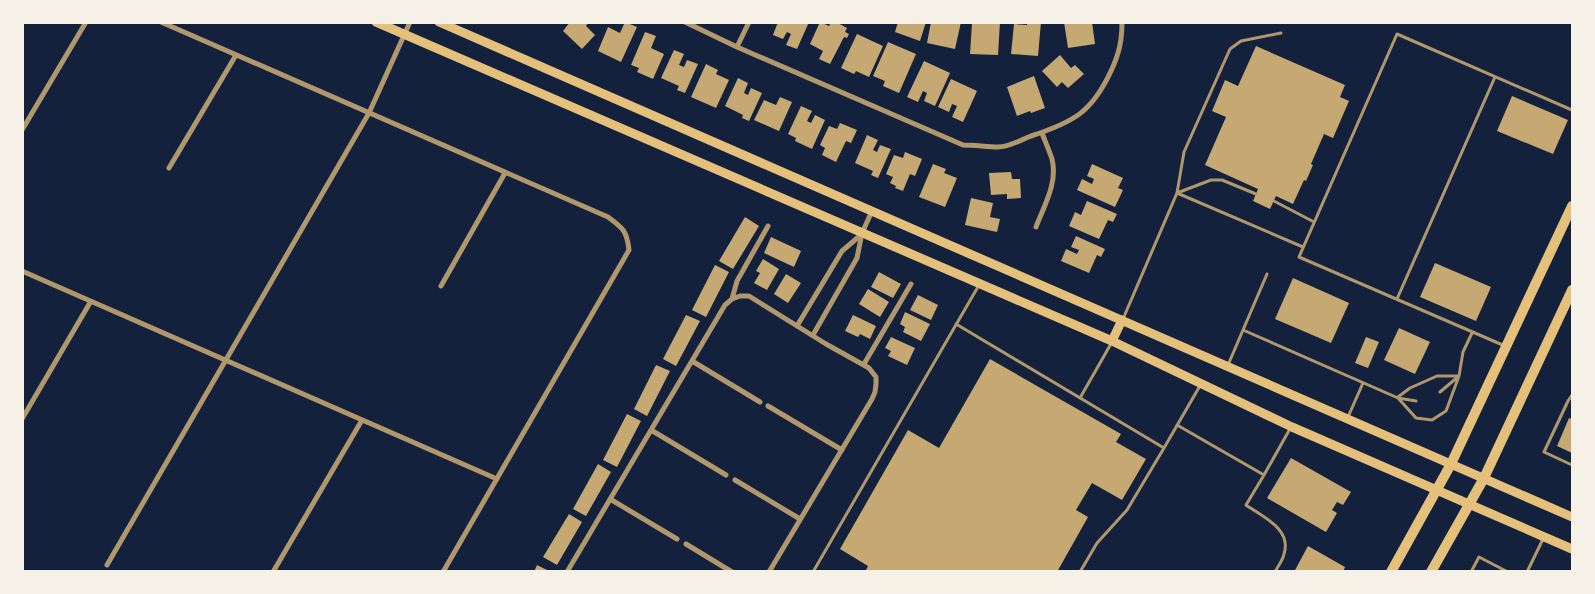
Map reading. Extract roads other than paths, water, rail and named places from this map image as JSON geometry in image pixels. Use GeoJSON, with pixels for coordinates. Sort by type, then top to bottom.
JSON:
{"type":"FeatureCollection","features":[{"type":"Feature","properties":{"kind":"main road"},"geometry":{"type":"LineString","coordinates":[[376,22],[1112,341],[1292,427],[1572,549]]}},
{"type":"Feature","properties":{"kind":"main road"},"geometry":{"type":"LineString","coordinates":[[439,22],[1228,365],[1572,517]]}},
{"type":"Feature","properties":{"kind":"main road"},"geometry":{"type":"LineString","coordinates":[[1391,572],[1451,464],[1572,206]]}},
{"type":"Feature","properties":{"kind":"main road"},"geometry":{"type":"LineString","coordinates":[[1431,572],[1484,478],[1572,292]]}},
{"type":"Feature","properties":{"kind":"main road"},"geometry":{"type":"LineString","coordinates":[[1112,341],[1122,320]]}},
{"type":"Feature","properties":{"kind":"street"},"geometry":{"type":"LineString","coordinates":[[22,130],[86,22]]}},
{"type":"Feature","properties":{"kind":"street"},"geometry":{"type":"LineString","coordinates":[[161,22],[608,218],[622,227],[628,238],[629,250],[443,572]]}},
{"type":"Feature","properties":{"kind":"street"},"geometry":{"type":"LineString","coordinates":[[107,565],[369,113],[410,22]]}},
{"type":"Feature","properties":{"kind":"street"},"geometry":{"type":"LineString","coordinates":[[685,22],[737,47],[963,145],[1000,147],[1042,133],[1073,119],[1090,106],[1102,90],[1118,55],[1122,37],[1122,22]]}},
{"type":"Feature","properties":{"kind":"street"},"geometry":{"type":"LineString","coordinates":[[737,47],[749,22]]}},
{"type":"Feature","properties":{"kind":"street"},"geometry":{"type":"LineString","coordinates":[[170,168],[236,55]]}},
{"type":"Feature","properties":{"kind":"street"},"geometry":{"type":"LineString","coordinates":[[1036,228],[1050,192],[1053,177],[1052,160],[1042,133]]}},
{"type":"Feature","properties":{"kind":"street"},"geometry":{"type":"LineString","coordinates":[[441,286],[505,172]]}},
{"type":"Feature","properties":{"kind":"street"},"geometry":{"type":"LineString","coordinates":[[813,335],[857,258],[862,233],[872,211]]}},
{"type":"Feature","properties":{"kind":"street"},"geometry":{"type":"LineString","coordinates":[[732,299],[737,281],[768,226]]}},
{"type":"Feature","properties":{"kind":"street"},"geometry":{"type":"LineString","coordinates":[[797,326],[842,251],[862,233]]}},
{"type":"Feature","properties":{"kind":"street"},"geometry":{"type":"LineString","coordinates":[[22,271],[497,479]]}},
{"type":"Feature","properties":{"kind":"street"},"geometry":{"type":"LineString","coordinates":[[864,364],[911,284]]}},
{"type":"Feature","properties":{"kind":"street"},"geometry":{"type":"LineString","coordinates":[[575,572],[568,570],[726,305],[732,299],[740,296],[749,296],[864,364],[876,377],[875,392],[872,399],[769,572]]}},
{"type":"Feature","properties":{"kind":"street"},"geometry":{"type":"LineString","coordinates":[[22,419],[90,301]]}},
{"type":"Feature","properties":{"kind":"street"},"geometry":{"type":"LineString","coordinates":[[692,361],[760,402]]}},
{"type":"Feature","properties":{"kind":"street"},"geometry":{"type":"LineString","coordinates":[[768,406],[842,450]]}},
{"type":"Feature","properties":{"kind":"street"},"geometry":{"type":"LineString","coordinates":[[273,572],[362,420]]}},
{"type":"Feature","properties":{"kind":"street"},"geometry":{"type":"LineString","coordinates":[[651,430],[726,475]]}},
{"type":"Feature","properties":{"kind":"street"},"geometry":{"type":"LineString","coordinates":[[735,480],[800,519]]}},
{"type":"Feature","properties":{"kind":"street"},"geometry":{"type":"LineString","coordinates":[[610,499],[677,539]]}},
{"type":"Feature","properties":{"kind":"street"},"geometry":{"type":"LineString","coordinates":[[686,544],[732,572]]}},
{"type":"Feature","properties":{"kind":"lane"},"geometry":{"type":"LineString","coordinates":[[1122,320],[1177,193],[1184,152],[1230,49],[1242,41],[1281,33]]}},
{"type":"Feature","properties":{"kind":"lane"},"geometry":{"type":"LineString","coordinates":[[1507,347],[1299,257],[1397,34],[1572,110]]}},
{"type":"Feature","properties":{"kind":"lane"},"geometry":{"type":"LineString","coordinates":[[1397,299],[1495,76]]}},
{"type":"Feature","properties":{"kind":"lane"},"geometry":{"type":"LineString","coordinates":[[1177,193],[1211,180],[1222,180],[1256,194]]}},
{"type":"Feature","properties":{"kind":"lane"},"geometry":{"type":"LineString","coordinates":[[1177,193],[1303,247]]}},
{"type":"Feature","properties":{"kind":"lane"},"geometry":{"type":"LineString","coordinates":[[1274,201],[1314,222]]}},
{"type":"Feature","properties":{"kind":"lane"},"geometry":{"type":"LineString","coordinates":[[1228,365],[1267,274]]}},
{"type":"Feature","properties":{"kind":"lane"},"geometry":{"type":"LineString","coordinates":[[813,572],[979,284]]}},
{"type":"Feature","properties":{"kind":"lane"},"geometry":{"type":"LineString","coordinates":[[956,324],[1164,448]]}},
{"type":"Feature","properties":{"kind":"lane"},"geometry":{"type":"LineString","coordinates":[[1243,330],[1398,398],[1416,401]]}},
{"type":"Feature","properties":{"kind":"lane"},"geometry":{"type":"LineString","coordinates":[[1398,398],[1416,418],[1432,420],[1446,411],[1459,376],[1463,352],[1472,333]]}},
{"type":"Feature","properties":{"kind":"lane"},"geometry":{"type":"LineString","coordinates":[[1080,398],[1112,341]]}},
{"type":"Feature","properties":{"kind":"lane"},"geometry":{"type":"LineString","coordinates":[[1398,398],[1410,388],[1437,376],[1459,376]]}},
{"type":"Feature","properties":{"kind":"lane"},"geometry":{"type":"LineString","coordinates":[[1440,392],[1459,376]]}},
{"type":"Feature","properties":{"kind":"lane"},"geometry":{"type":"LineString","coordinates":[[1348,418],[1363,383]]}},
{"type":"Feature","properties":{"kind":"lane"},"geometry":{"type":"LineString","coordinates":[[1080,572],[1097,543],[1127,510],[1201,384]]}},
{"type":"Feature","properties":{"kind":"lane"},"geometry":{"type":"LineString","coordinates":[[1572,395],[1544,452],[1572,464]]}},
{"type":"Feature","properties":{"kind":"lane"},"geometry":{"type":"LineString","coordinates":[[1177,425],[1264,475]]}},
{"type":"Feature","properties":{"kind":"lane"},"geometry":{"type":"LineString","coordinates":[[1275,572],[1284,555],[1286,542],[1279,528],[1246,505],[1292,427]]}},
{"type":"Feature","properties":{"kind":"lane"},"geometry":{"type":"LineString","coordinates":[[1527,572],[1544,537]]}},
{"type":"Feature","properties":{"kind":"lane"},"geometry":{"type":"LineString","coordinates":[[1471,572],[1479,557],[1508,572]]}}]}
